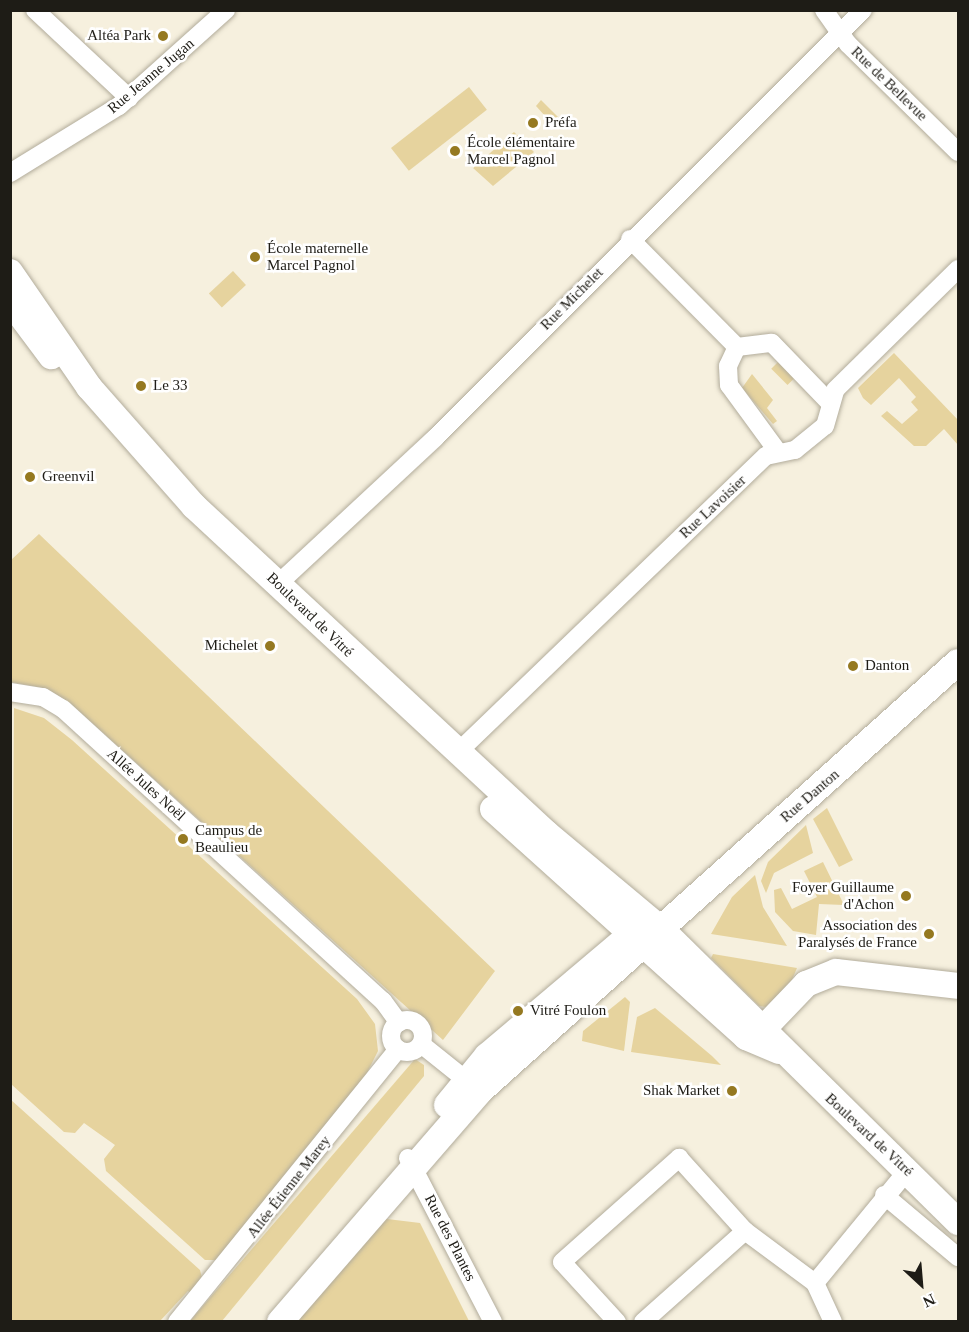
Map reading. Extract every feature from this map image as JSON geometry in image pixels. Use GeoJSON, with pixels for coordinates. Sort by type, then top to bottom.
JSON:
{"type":"FeatureCollection","features":[{"type":"Feature","properties":{"kind":"main road","name":"Boulevard de Vitré"},"geometry":{"type":"LineString","coordinates":[[10,272],[115,419],[194,506],[646,933],[660,956],[746,1037],[778,1050]]}},
{"type":"Feature","properties":{"kind":"main road","name":"Boulevard de Vitré"},"geometry":{"type":"LineString","coordinates":[[10,301],[78,391],[167,495],[646,933],[764,1028],[778,1050],[958,1222]]}},
{"type":"Feature","properties":{"kind":"main road","name":"Rue Danton"},"geometry":{"type":"LineString","coordinates":[[646,933],[957,667]]}},
{"type":"Feature","properties":{"kind":"main road"},"geometry":{"type":"LineString","coordinates":[[280,1322],[473,1086],[562,1017],[646,933]]}},
{"type":"Feature","properties":{"kind":"main road"},"geometry":{"type":"LineString","coordinates":[[473,1086],[486,1056],[646,933]]}},
{"type":"Feature","properties":{"kind":"main road"},"geometry":{"type":"LineString","coordinates":[[764,1028],[806,984],[836,972],[958,986]]}},
{"type":"Feature","properties":{"kind":"street"},"geometry":{"type":"LineString","coordinates":[[35,10],[129,98]]}},
{"type":"Feature","properties":{"kind":"street","name":"Rue Jeanne Jugan"},"geometry":{"type":"LineString","coordinates":[[10,173],[129,98],[226,10]]}},
{"type":"Feature","properties":{"kind":"street","name":"Rue de Bellevue"},"geometry":{"type":"LineString","coordinates":[[824,10],[838,31],[958,152]]}},
{"type":"Feature","properties":{"kind":"street","name":"Rue Michelet"},"geometry":{"type":"LineString","coordinates":[[278,584],[435,438],[838,31],[863,10]]}},
{"type":"Feature","properties":{"kind":"street"},"geometry":{"type":"LineString","coordinates":[[630,240],[737,347]]}},
{"type":"Feature","properties":{"kind":"street","name":"Rue Lavoisier"},"geometry":{"type":"LineString","coordinates":[[457,753],[763,460],[778,452],[795,450],[825,426],[835,390],[958,268]]}},
{"type":"Feature","properties":{"kind":"street"},"geometry":{"type":"LineString","coordinates":[[737,347],[772,343],[830,404]]}},
{"type":"Feature","properties":{"kind":"street"},"geometry":{"type":"LineString","coordinates":[[737,347],[728,366],[729,385],[778,452]]}},
{"type":"Feature","properties":{"kind":"street","name":"Allée Jules Noël"},"geometry":{"type":"LineString","coordinates":[[10,692],[43,697],[65,711],[382,1001],[399,1023]]}},
{"type":"Feature","properties":{"kind":"street"},"geometry":{"type":"LineString","coordinates":[[421,1044],[408,1052],[398,1049],[391,1036],[399,1023],[418,1025],[421,1044],[473,1086]]}},
{"type":"Feature","properties":{"kind":"street","name":"Allée Étienne Marey"},"geometry":{"type":"LineString","coordinates":[[177,1322],[398,1049]]}},
{"type":"Feature","properties":{"kind":"street"},"geometry":{"type":"LineString","coordinates":[[616,1322],[562,1262],[679,1158],[745,1231],[815,1283],[832,1322]]}},
{"type":"Feature","properties":{"kind":"street","name":"Rue des Plantes"},"geometry":{"type":"LineString","coordinates":[[410,1162],[493,1322]]}},
{"type":"Feature","properties":{"kind":"street"},"geometry":{"type":"LineString","coordinates":[[815,1283],[884,1195],[907,1171]]}},
{"type":"Feature","properties":{"kind":"street"},"geometry":{"type":"LineString","coordinates":[[884,1195],[958,1257]]}},
{"type":"Feature","properties":{"kind":"street"},"geometry":{"type":"LineString","coordinates":[[643,1322],[745,1231]]}},
{"type":"Feature","properties":{"kind":"shaded area"},"geometry":{"type":"Polygon","coordinates":[[[469,87],[487,110],[409,171],[391,148],[469,87]]]}},
{"type":"Feature","properties":{"kind":"shaded area"},"geometry":{"type":"Polygon","coordinates":[[[541,100],[561,120],[554,126],[536,106],[541,100]]]}},
{"type":"Feature","properties":{"kind":"shaded area"},"geometry":{"type":"Polygon","coordinates":[[[514,132],[534,152],[493,186],[473,168],[514,132]]]}},
{"type":"Feature","properties":{"kind":"shaded area"},"geometry":{"type":"Polygon","coordinates":[[[233,271],[246,285],[222,307],[209,294],[233,271]]]}},
{"type":"Feature","properties":{"kind":"shaded area"},"geometry":{"type":"Polygon","coordinates":[[[894,353],[958,420],[958,445],[944,429],[926,446],[914,446],[881,416],[887,411],[902,424],[918,410],[911,402],[916,397],[899,378],[871,405],[863,398],[858,388],[894,353]]]}},
{"type":"Feature","properties":{"kind":"shaded area"},"geometry":{"type":"Polygon","coordinates":[[[779,361],[795,377],[787,385],[771,369],[779,361]]]}},
{"type":"Feature","properties":{"kind":"shaded area"},"geometry":{"type":"Polygon","coordinates":[[[752,374],[773,400],[767,408],[777,421],[773,424],[742,388],[752,374]]]}},
{"type":"Feature","properties":{"kind":"shaded area"},"geometry":{"type":"Polygon","coordinates":[[[39,534],[495,971],[443,1040],[71,704],[43,688],[11,682],[11,560],[39,534]]]}},
{"type":"Feature","properties":{"kind":"shaded area"},"geometry":{"type":"Polygon","coordinates":[[[14,708],[44,718],[72,740],[357,999],[375,1024],[378,1051],[364,1079],[219,1260],[205,1260],[106,1171],[104,1159],[115,1145],[84,1123],[75,1133],[64,1132],[11,1084],[14,708]]]}},
{"type":"Feature","properties":{"kind":"shaded area"},"geometry":{"type":"Polygon","coordinates":[[[827,808],[853,860],[839,867],[813,819],[827,808]]]}},
{"type":"Feature","properties":{"kind":"shaded area"},"geometry":{"type":"Polygon","coordinates":[[[806,825],[813,853],[774,873],[766,893],[761,881],[768,862],[806,825]]]}},
{"type":"Feature","properties":{"kind":"shaded area"},"geometry":{"type":"Polygon","coordinates":[[[823,862],[844,905],[819,904],[816,935],[793,931],[775,912],[774,890],[781,888],[792,909],[817,897],[804,871],[823,862]]]}},
{"type":"Feature","properties":{"kind":"shaded area"},"geometry":{"type":"Polygon","coordinates":[[[755,875],[763,907],[787,946],[711,934],[732,897],[755,875]]]}},
{"type":"Feature","properties":{"kind":"shaded area"},"geometry":{"type":"Polygon","coordinates":[[[713,954],[797,968],[791,982],[766,1007],[759,1006],[711,958],[713,954]]]}},
{"type":"Feature","properties":{"kind":"shaded area"},"geometry":{"type":"Polygon","coordinates":[[[625,997],[630,1002],[624,1051],[582,1041],[583,1031],[625,997]]]}},
{"type":"Feature","properties":{"kind":"shaded area"},"geometry":{"type":"Polygon","coordinates":[[[655,1008],[721,1065],[631,1052],[637,1017],[655,1008]]]}},
{"type":"Feature","properties":{"kind":"shaded area"},"geometry":{"type":"Polygon","coordinates":[[[415,1059],[424,1065],[424,1076],[222,1321],[190,1321],[415,1059]]]}},
{"type":"Feature","properties":{"kind":"shaded area"},"geometry":{"type":"Polygon","coordinates":[[[10,1099],[200,1270],[202,1278],[192,1294],[188,1291],[160,1321],[11,1321],[10,1099]]]}},
{"type":"Feature","properties":{"kind":"shaded area"},"geometry":{"type":"Polygon","coordinates":[[[379,1218],[420,1223],[469,1321],[294,1322],[379,1218]]]}},
{"type":"Feature","properties":{"kind":"place","name":"Altéa Park"},"geometry":{"type":"Point","coordinates":[163,36]}},
{"type":"Feature","properties":{"kind":"place","name":"Préfa"},"geometry":{"type":"Point","coordinates":[533,123]}},
{"type":"Feature","properties":{"kind":"place","name":"École élémentaire Marcel Pagnol"},"geometry":{"type":"Point","coordinates":[455,151]}},
{"type":"Feature","properties":{"kind":"place","name":"École maternelle Marcel Pagnol"},"geometry":{"type":"Point","coordinates":[255,257]}},
{"type":"Feature","properties":{"kind":"place","name":"Le 33"},"geometry":{"type":"Point","coordinates":[141,386]}},
{"type":"Feature","properties":{"kind":"place","name":"Greenvil"},"geometry":{"type":"Point","coordinates":[30,477]}},
{"type":"Feature","properties":{"kind":"place","name":"Michelet"},"geometry":{"type":"Point","coordinates":[270,646]}},
{"type":"Feature","properties":{"kind":"place","name":"Danton"},"geometry":{"type":"Point","coordinates":[853,666]}},
{"type":"Feature","properties":{"kind":"place","name":"Campus de Beaulieu"},"geometry":{"type":"Point","coordinates":[183,839]}},
{"type":"Feature","properties":{"kind":"place","name":"Foyer Guillaume d'Achon"},"geometry":{"type":"Point","coordinates":[906,896]}},
{"type":"Feature","properties":{"kind":"place","name":"Association des Paralysés de France"},"geometry":{"type":"Point","coordinates":[929,934]}},
{"type":"Feature","properties":{"kind":"place","name":"Vitré Foulon"},"geometry":{"type":"Point","coordinates":[518,1011]}},
{"type":"Feature","properties":{"kind":"place","name":"Shak Market"},"geometry":{"type":"Point","coordinates":[732,1091]}}]}
